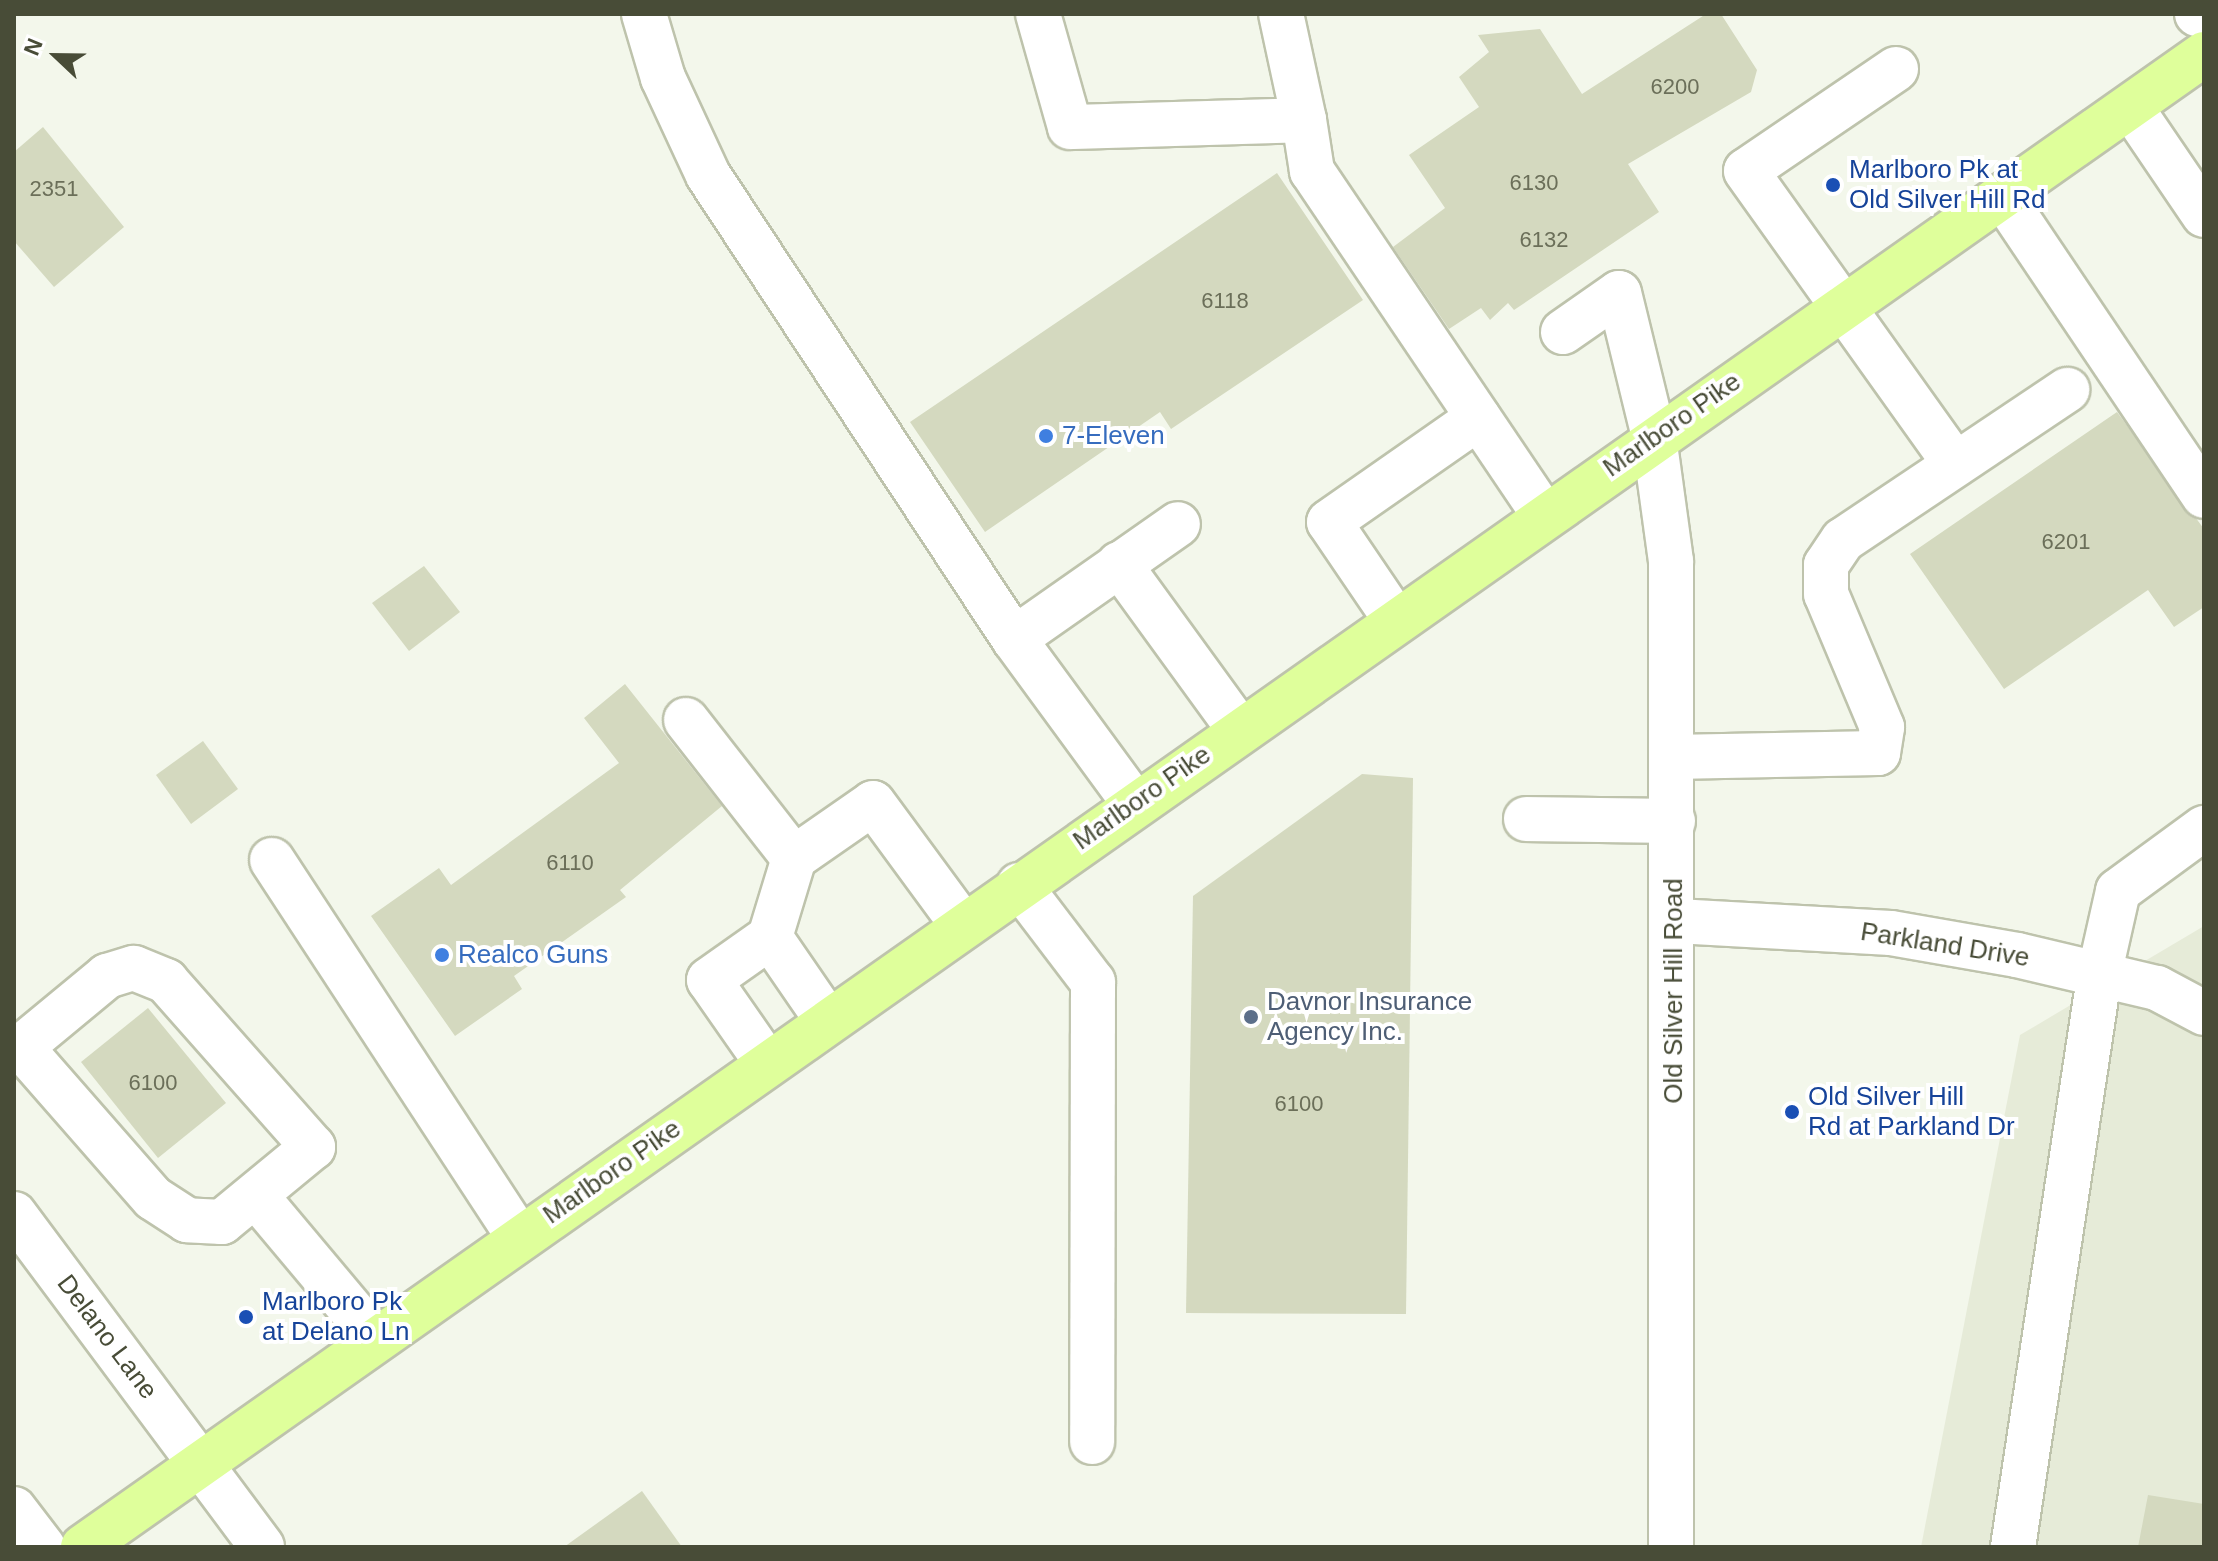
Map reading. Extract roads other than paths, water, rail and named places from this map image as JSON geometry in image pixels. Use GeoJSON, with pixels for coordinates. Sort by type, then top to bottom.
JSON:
{"type":"FeatureCollection","features":[{"type":"Feature","properties":{"kind":"main road","name":"Marlboro Pike"},"geometry":{"type":"LineString","coordinates":[[83,1547],[200,1460],[1654,437],[2132,109],[2204,54]]}},
{"type":"Feature","properties":{"kind":"street"},"geometry":{"type":"LineString","coordinates":[[644,14],[663,78],[708,175],[1014,639],[1134,803]]}},
{"type":"Feature","properties":{"kind":"street"},"geometry":{"type":"LineString","coordinates":[[1038,14],[1070,127],[1304,120]]}},
{"type":"Feature","properties":{"kind":"street"},"geometry":{"type":"LineString","coordinates":[[1281,14],[1312,171],[1544,515]]}},
{"type":"Feature","properties":{"kind":"street"},"geometry":{"type":"LineString","coordinates":[[2197,14],[2204,16]]}},
{"type":"Feature","properties":{"kind":"street"},"geometry":{"type":"LineString","coordinates":[[1896,69],[1746,171],[1955,464]]}},
{"type":"Feature","properties":{"kind":"street"},"geometry":{"type":"LineString","coordinates":[[2132,109],[2204,215]]}},
{"type":"Feature","properties":{"kind":"street"},"geometry":{"type":"LineString","coordinates":[[2003,197],[2204,496]]}},
{"type":"Feature","properties":{"kind":"street","name":"Old Silver Hill Road"},"geometry":{"type":"LineString","coordinates":[[1563,332],[1619,293],[1654,437],[1671,561],[1676,921],[1671,1547]]}},
{"type":"Feature","properties":{"kind":"street"},"geometry":{"type":"LineString","coordinates":[[1672,757],[1878,753],[1882,727],[1826,594],[1826,565],[1843,540],[2067,390]]}},
{"type":"Feature","properties":{"kind":"street"},"geometry":{"type":"LineString","coordinates":[[1395,619],[1329,522],[1478,418]]}},
{"type":"Feature","properties":{"kind":"street"},"geometry":{"type":"LineString","coordinates":[[1014,639],[1178,524]]}},
{"type":"Feature","properties":{"kind":"street"},"geometry":{"type":"LineString","coordinates":[[1119,564],[1239,729]]}},
{"type":"Feature","properties":{"kind":"street"},"geometry":{"type":"LineString","coordinates":[[686,720],[794,858]]}},
{"type":"Feature","properties":{"kind":"street"},"geometry":{"type":"LineString","coordinates":[[767,1063],[709,980],[770,937],[794,858],[873,803],[962,924]]}},
{"type":"Feature","properties":{"kind":"street"},"geometry":{"type":"LineString","coordinates":[[1526,819],[1673,821]]}},
{"type":"Feature","properties":{"kind":"street"},"geometry":{"type":"LineString","coordinates":[[2013,1547],[2100,971],[2118,891],[2204,828]]}},
{"type":"Feature","properties":{"kind":"street"},"geometry":{"type":"LineString","coordinates":[[272,860],[519,1237]]}},
{"type":"Feature","properties":{"kind":"street"},"geometry":{"type":"LineString","coordinates":[[1019,885],[1093,982],[1092,1442]]}},
{"type":"Feature","properties":{"kind":"street","name":"Parkland Drive"},"geometry":{"type":"LineString","coordinates":[[1676,921],[1891,933],[2100,971],[2157,988],[2204,1013]]}},
{"type":"Feature","properties":{"kind":"street"},"geometry":{"type":"LineString","coordinates":[[770,937],[827,1020]]}},
{"type":"Feature","properties":{"kind":"street"},"geometry":{"type":"LineString","coordinates":[[134,968],[166,981],[313,1147],[222,1222],[176,1213],[153,1198],[18,1050],[107,976],[134,968]]}},
{"type":"Feature","properties":{"kind":"street"},"geometry":{"type":"LineString","coordinates":[[256,1196],[376,1339]]}},
{"type":"Feature","properties":{"kind":"street","name":"Delano Lane"},"geometry":{"type":"LineString","coordinates":[[14,1214],[262,1547]]}},
{"type":"Feature","properties":{"kind":"street"},"geometry":{"type":"LineString","coordinates":[[14,1509],[43,1547]]}},
{"type":"Feature","properties":{"kind":"place","name":"Marlboro Pk at Old Silver Hill Rd"},"geometry":{"type":"Point","coordinates":[1833,185]}},
{"type":"Feature","properties":{"kind":"place","name":"7-Eleven"},"geometry":{"type":"Point","coordinates":[1046,436]}},
{"type":"Feature","properties":{"kind":"place","name":"Realco Guns"},"geometry":{"type":"Point","coordinates":[442,955]}},
{"type":"Feature","properties":{"kind":"place","name":"Davnor Insurance Agency Inc."},"geometry":{"type":"Point","coordinates":[1251,1017]}},
{"type":"Feature","properties":{"kind":"place","name":"Old Silver Hill Rd at Parkland Dr"},"geometry":{"type":"Point","coordinates":[1792,1112]}},
{"type":"Feature","properties":{"kind":"place","name":"Marlboro Pk at Delano Ln"},"geometry":{"type":"Point","coordinates":[246,1317]}}]}
